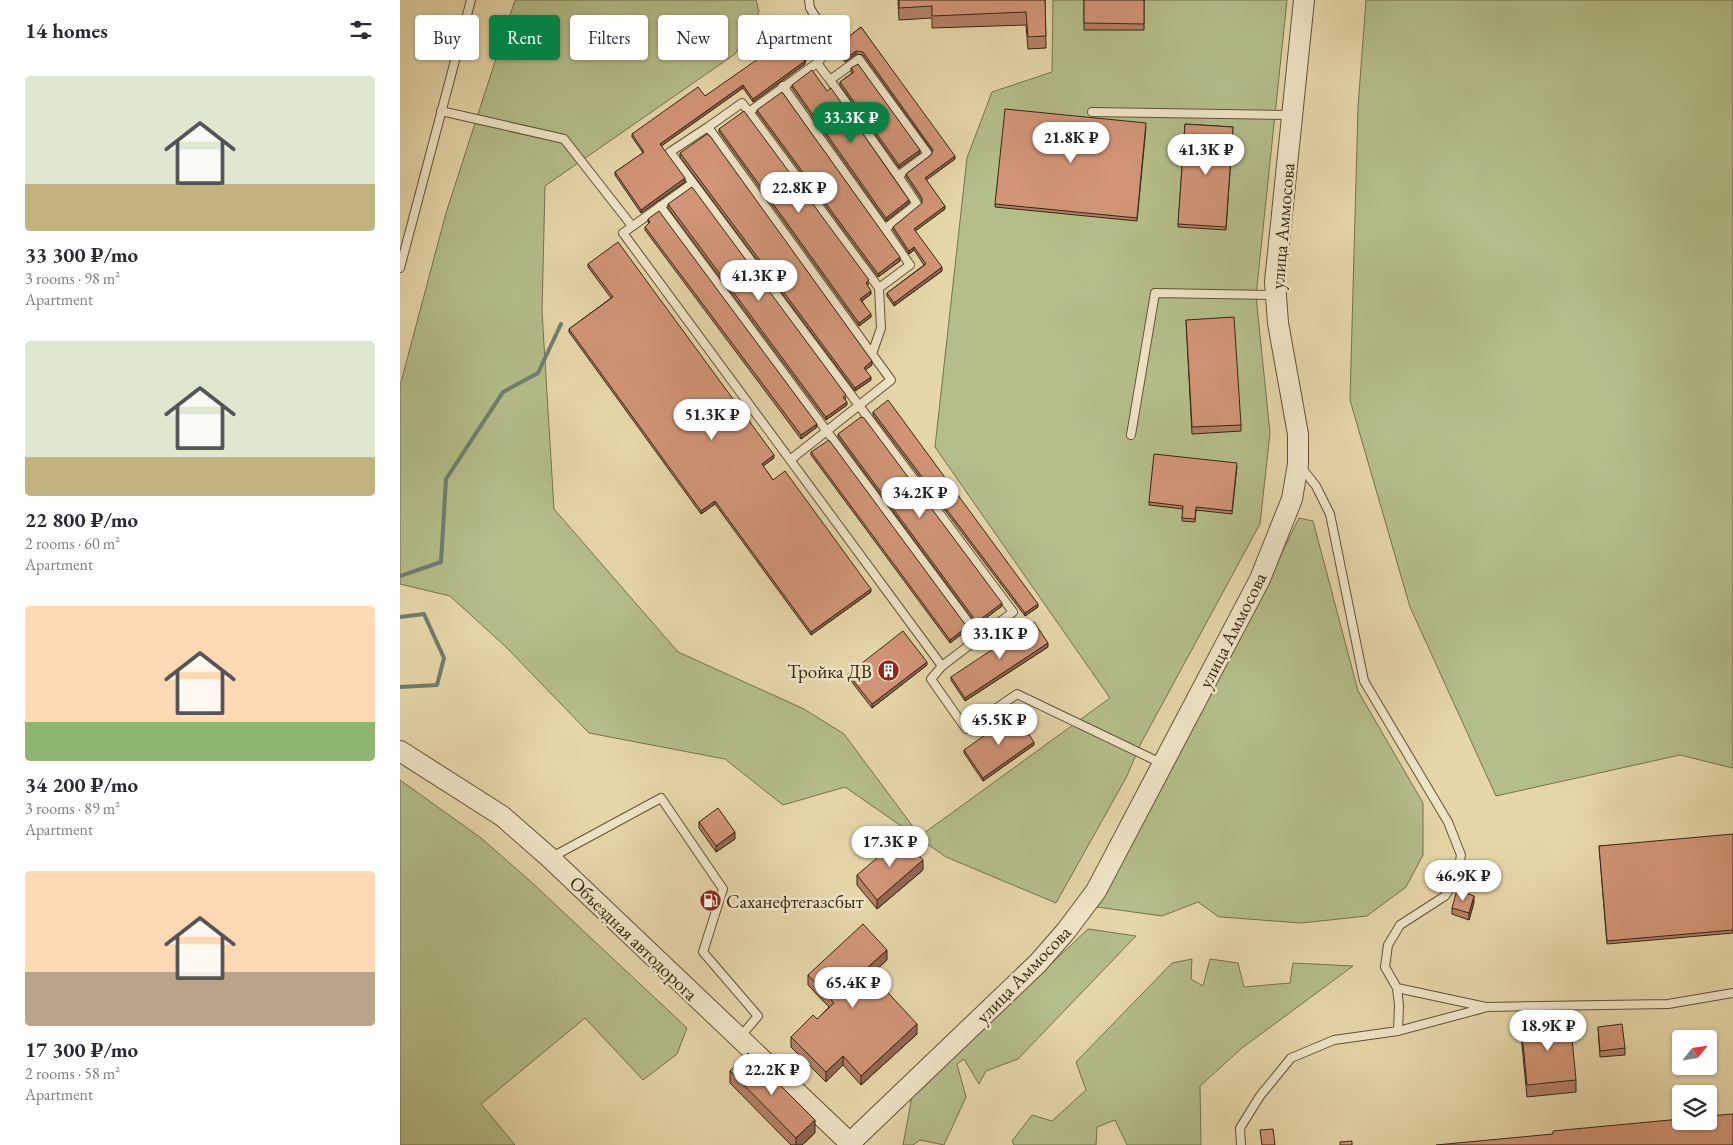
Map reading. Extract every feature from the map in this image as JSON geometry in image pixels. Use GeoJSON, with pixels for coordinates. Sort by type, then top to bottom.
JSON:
{"type":"FeatureCollection","features":[{"type":"Feature","properties":{"kind":"street","name":"улица Аммосова"},"geometry":{"type":"LineString","coordinates":[[849,1144],[1038,963],[1066,932],[1096,891],[1260,579],[1292,499],[1298,464],[1298,434],[1278,324],[1275,282],[1304,0]]}},
{"type":"Feature","properties":{"kind":"street","name":"Объездная автодорога"},"geometry":{"type":"LineString","coordinates":[[400,752],[502,816],[550,858],[849,1144]]}},
{"type":"Feature","properties":{"kind":"lane"},"geometry":{"type":"LineString","coordinates":[[400,268],[471,0]]}},
{"type":"Feature","properties":{"kind":"lane"},"geometry":{"type":"LineString","coordinates":[[749,112],[817,63],[833,45],[810,8],[810,0]]}},
{"type":"Feature","properties":{"kind":"lane"},"geometry":{"type":"LineString","coordinates":[[830,80],[859,59],[928,154],[898,176]]}},
{"type":"Feature","properties":{"kind":"lane"},"geometry":{"type":"LineString","coordinates":[[817,63],[918,204],[885,229]]}},
{"type":"Feature","properties":{"kind":"lane"},"geometry":{"type":"LineString","coordinates":[[783,86],[910,265],[879,288]]}},
{"type":"Feature","properties":{"kind":"lane"},"geometry":{"type":"LineString","coordinates":[[872,354],[881,328],[879,288],[742,103],[670,152],[858,407],[1013,612],[942,666],[931,679],[966,730],[1017,694],[1163,764]]}},
{"type":"Feature","properties":{"kind":"lane"},"geometry":{"type":"LineString","coordinates":[[441,111],[564,139],[632,226]]}},
{"type":"Feature","properties":{"kind":"lane"},"geometry":{"type":"LineString","coordinates":[[1092,112],[1292,115]]}},
{"type":"Feature","properties":{"kind":"lane"},"geometry":{"type":"LineString","coordinates":[[708,127],[891,380],[790,460]]}},
{"type":"Feature","properties":{"kind":"lane"},"geometry":{"type":"LineString","coordinates":[[693,183],[623,233],[942,666]]}},
{"type":"Feature","properties":{"kind":"lane"},"geometry":{"type":"LineString","coordinates":[[660,206],[980,638]]}},
{"type":"Feature","properties":{"kind":"lane"},"geometry":{"type":"LineString","coordinates":[[1132,435],[1154,293],[1276,295]]}},
{"type":"Feature","properties":{"kind":"lane"},"geometry":{"type":"LineString","coordinates":[[1298,464],[1316,486],[1330,514],[1364,681],[1448,822],[1461,855],[1457,878],[1445,896],[1400,925],[1388,945],[1385,967],[1397,988],[1398,1031]]}},
{"type":"Feature","properties":{"kind":"lane"},"geometry":{"type":"LineString","coordinates":[[550,858],[661,798],[723,890],[703,952],[758,1016],[739,1038]]}},
{"type":"Feature","properties":{"kind":"lane"},"geometry":{"type":"LineString","coordinates":[[1397,988],[1486,1007],[1668,1004],[1733,993]]}},
{"type":"Feature","properties":{"kind":"lane"},"geometry":{"type":"LineString","coordinates":[[1241,1145],[1240,1128],[1260,1096],[1291,1058],[1334,1040],[1398,1031],[1486,1007]]}},
{"type":"Feature","properties":{"kind":"green space"},"geometry":{"type":"Polygon","coordinates":[[[515,0],[756,0],[759,12],[757,15],[738,15],[738,49],[735,54],[728,59],[728,15],[658,15],[658,60],[726,60],[545,186],[542,311],[554,509],[678,652],[804,709],[844,734],[920,836],[1110,698],[935,447],[967,158],[992,92],[1052,72],[1053,0],[1287,0],[1256,296],[1270,433],[1260,524],[1140,745],[1127,776],[1056,903],[946,857],[845,787],[783,805],[725,759],[589,733],[506,647],[450,596],[400,584],[400,386],[446,213],[496,60],[560,60],[560,15],[510,15],[515,0]]]}},
{"type":"Feature","properties":{"kind":"green space"},"geometry":{"type":"Polygon","coordinates":[[[1366,0],[1733,0],[1733,768],[1680,755],[1496,796],[1410,607],[1350,400],[1358,107],[1366,0]]]}},
{"type":"Feature","properties":{"kind":"green space"},"geometry":{"type":"Polygon","coordinates":[[[1299,518],[1313,521],[1358,691],[1423,803],[1423,855],[1406,887],[1367,916],[1301,923],[1219,917],[1198,902],[1162,916],[1097,907],[1255,608],[1299,518]]]}},
{"type":"Feature","properties":{"kind":"green space"},"geometry":{"type":"Polygon","coordinates":[[[400,780],[481,838],[529,880],[687,1028],[677,1054],[643,1080],[585,1018],[481,1104],[515,1145],[400,1145],[400,780]]]}},
{"type":"Feature","properties":{"kind":"green space"},"geometry":{"type":"Polygon","coordinates":[[[1088,929],[1136,936],[1018,1059],[986,1071],[979,1084],[964,1059],[957,1064],[966,1097],[944,1145],[920,1140],[913,1145],[903,1145],[912,1096],[1088,929]]]}},
{"type":"Feature","properties":{"kind":"green space"},"geometry":{"type":"Polygon","coordinates":[[[1192,959],[1191,979],[1203,986],[1210,959],[1238,963],[1244,987],[1290,983],[1293,963],[1353,966],[1242,1048],[1200,1086],[1201,1145],[1127,1145],[1115,1120],[1097,1127],[1096,1145],[1014,1145],[1012,1141],[1032,1115],[1052,1121],[1086,1090],[1076,1062],[1172,963],[1192,959]]]}},
{"type":"Feature","properties":{"kind":"building"},"geometry":{"type":"Polygon","coordinates":[[[899,0],[1045,0],[1046,36],[1028,37],[1026,12],[932,16],[932,6],[899,8],[899,0]]]}},
{"type":"Feature","properties":{"kind":"building"},"geometry":{"type":"Polygon","coordinates":[[[1084,0],[1144,0],[1144,24],[1084,23],[1084,0]]]}},
{"type":"Feature","properties":{"kind":"building"},"geometry":{"type":"Polygon","coordinates":[[[861,27],[955,156],[925,178],[945,206],[914,229],[942,267],[894,303],[887,293],[926,264],[914,247],[909,251],[893,227],[922,203],[922,198],[906,174],[931,155],[933,150],[863,52],[856,51],[850,55],[850,36],[861,27]]]}},
{"type":"Feature","properties":{"kind":"building"},"geometry":{"type":"Polygon","coordinates":[[[756,60],[805,61],[753,99],[743,85],[660,144],[685,178],[641,210],[615,172],[644,152],[632,134],[698,87],[705,96],[756,60]]]}},
{"type":"Feature","properties":{"kind":"building"},"geometry":{"type":"Polygon","coordinates":[[[858,64],[920,150],[899,165],[840,82],[854,72],[851,68],[858,64]]]}},
{"type":"Feature","properties":{"kind":"building"},"geometry":{"type":"Polygon","coordinates":[[[812,70],[827,91],[831,88],[909,200],[886,218],[792,85],[812,70]]]}},
{"type":"Feature","properties":{"kind":"building"},"geometry":{"type":"Polygon","coordinates":[[[782,92],[900,257],[878,274],[757,110],[782,92]]]}},
{"type":"Feature","properties":{"kind":"building"},"geometry":{"type":"Polygon","coordinates":[[[1005,109],[1146,123],[1137,218],[995,204],[1005,109]]]}},
{"type":"Feature","properties":{"kind":"building"},"geometry":{"type":"Polygon","coordinates":[[[744,111],[869,280],[866,283],[871,291],[860,299],[871,314],[859,323],[719,129],[744,111]]]}},
{"type":"Feature","properties":{"kind":"building"},"geometry":{"type":"Polygon","coordinates":[[[1185,124],[1233,127],[1226,227],[1178,224],[1185,124]]]}},
{"type":"Feature","properties":{"kind":"building"},"geometry":{"type":"Polygon","coordinates":[[[707,134],[872,361],[864,368],[871,377],[855,388],[680,153],[707,134]]]}},
{"type":"Feature","properties":{"kind":"building"},"geometry":{"type":"Polygon","coordinates":[[[692,187],[846,395],[843,397],[847,402],[826,417],[668,204],[692,187]]]}},
{"type":"Feature","properties":{"kind":"building"},"geometry":{"type":"Polygon","coordinates":[[[659,211],[817,424],[801,435],[645,227],[650,222],[648,219],[659,211]]]}},
{"type":"Feature","properties":{"kind":"building"},"geometry":{"type":"Polygon","coordinates":[[[618,242],[774,455],[762,464],[773,480],[785,471],[871,589],[811,632],[715,501],[701,511],[569,329],[613,297],[588,264],[618,242]]]}},
{"type":"Feature","properties":{"kind":"building"},"geometry":{"type":"Polygon","coordinates":[[[1234,317],[1241,425],[1192,427],[1186,320],[1234,317]]]}},
{"type":"Feature","properties":{"kind":"building"},"geometry":{"type":"Polygon","coordinates":[[[888,400],[1038,604],[1025,613],[873,412],[888,400]]]}},
{"type":"Feature","properties":{"kind":"building"},"geometry":{"type":"Polygon","coordinates":[[[861,417],[864,418],[1002,603],[982,618],[976,621],[838,434],[861,417]]]}},
{"type":"Feature","properties":{"kind":"building"},"geometry":{"type":"Polygon","coordinates":[[[829,440],[967,627],[950,640],[811,452],[829,440]]]}},
{"type":"Feature","properties":{"kind":"building"},"geometry":{"type":"Polygon","coordinates":[[[1154,454],[1237,463],[1232,511],[1196,507],[1195,519],[1182,518],[1183,506],[1149,502],[1154,454]]]}},
{"type":"Feature","properties":{"kind":"building"},"geometry":{"type":"Polygon","coordinates":[[[1034,622],[1048,643],[965,698],[951,677],[1034,622]]]}},
{"type":"Feature","properties":{"kind":"building","name":"Тройка ДВ"},"geometry":{"type":"Polygon","coordinates":[[[903,631],[927,662],[872,704],[848,674],[903,631]]]}},
{"type":"Feature","properties":{"kind":"building"},"geometry":{"type":"Polygon","coordinates":[[[1015,714],[1034,742],[983,778],[964,750],[1015,714]]]}},
{"type":"Feature","properties":{"kind":"building"},"geometry":{"type":"Polygon","coordinates":[[[718,808],[735,832],[716,846],[699,822],[718,808]]]}},
{"type":"Feature","properties":{"kind":"building"},"geometry":{"type":"Polygon","coordinates":[[[1733,834],[1733,930],[1607,941],[1599,846],[1733,834]]]}},
{"type":"Feature","properties":{"kind":"building"},"geometry":{"type":"Polygon","coordinates":[[[903,836],[923,860],[877,900],[857,875],[903,836]]]}},
{"type":"Feature","properties":{"kind":"building"},"geometry":{"type":"Polygon","coordinates":[[[1457,890],[1474,896],[1469,913],[1452,908],[1457,890]]]}},
{"type":"Feature","properties":{"kind":"building"},"geometry":{"type":"Polygon","coordinates":[[[863,924],[887,950],[866,969],[917,1024],[861,1076],[843,1056],[826,1072],[791,1037],[813,1015],[817,1019],[834,1003],[808,975],[863,924]]]}},
{"type":"Feature","properties":{"kind":"building"},"geometry":{"type":"Polygon","coordinates":[[[1570,1018],[1576,1080],[1527,1085],[1521,1023],[1570,1018]]]}},
{"type":"Feature","properties":{"kind":"building"},"geometry":{"type":"Polygon","coordinates":[[[1622,1024],[1625,1048],[1600,1051],[1598,1027],[1622,1024]]]}},
{"type":"Feature","properties":{"kind":"building"},"geometry":{"type":"Polygon","coordinates":[[[748,1053],[815,1120],[796,1138],[730,1071],[748,1053]]]}},
{"type":"Feature","properties":{"kind":"building"},"geometry":{"type":"Polygon","coordinates":[[[1733,1114],[1733,1145],[1436,1145],[1553,1134],[1553,1131],[1672,1120],[1672,1130],[1717,1130],[1717,1115],[1733,1114]]]}},
{"type":"Feature","properties":{"kind":"building"},"geometry":{"type":"Polygon","coordinates":[[[1273,1129],[1275,1145],[1262,1145],[1260,1130],[1273,1129]]]}},
{"type":"Feature","properties":{"kind":"building"},"geometry":{"type":"Polygon","coordinates":[[[1352,1141],[1352,1145],[1340,1145],[1340,1142],[1352,1141]]]}},
{"type":"Feature","properties":{"kind":"waterway"},"geometry":{"type":"LineString","coordinates":[[400,576],[441,562],[446,479],[503,392],[538,373],[561,324]]}},
{"type":"Feature","properties":{"kind":"waterway"},"geometry":{"type":"LineString","coordinates":[[400,617],[424,614],[444,658],[437,685],[400,687]]}},
{"type":"Feature","properties":{"kind":"place","name":"Тройка ДВ"},"geometry":{"type":"Point","coordinates":[888,671]}},
{"type":"Feature","properties":{"kind":"place","name":"Саханефтегазсбыт"},"geometry":{"type":"Point","coordinates":[710,901]}}]}
